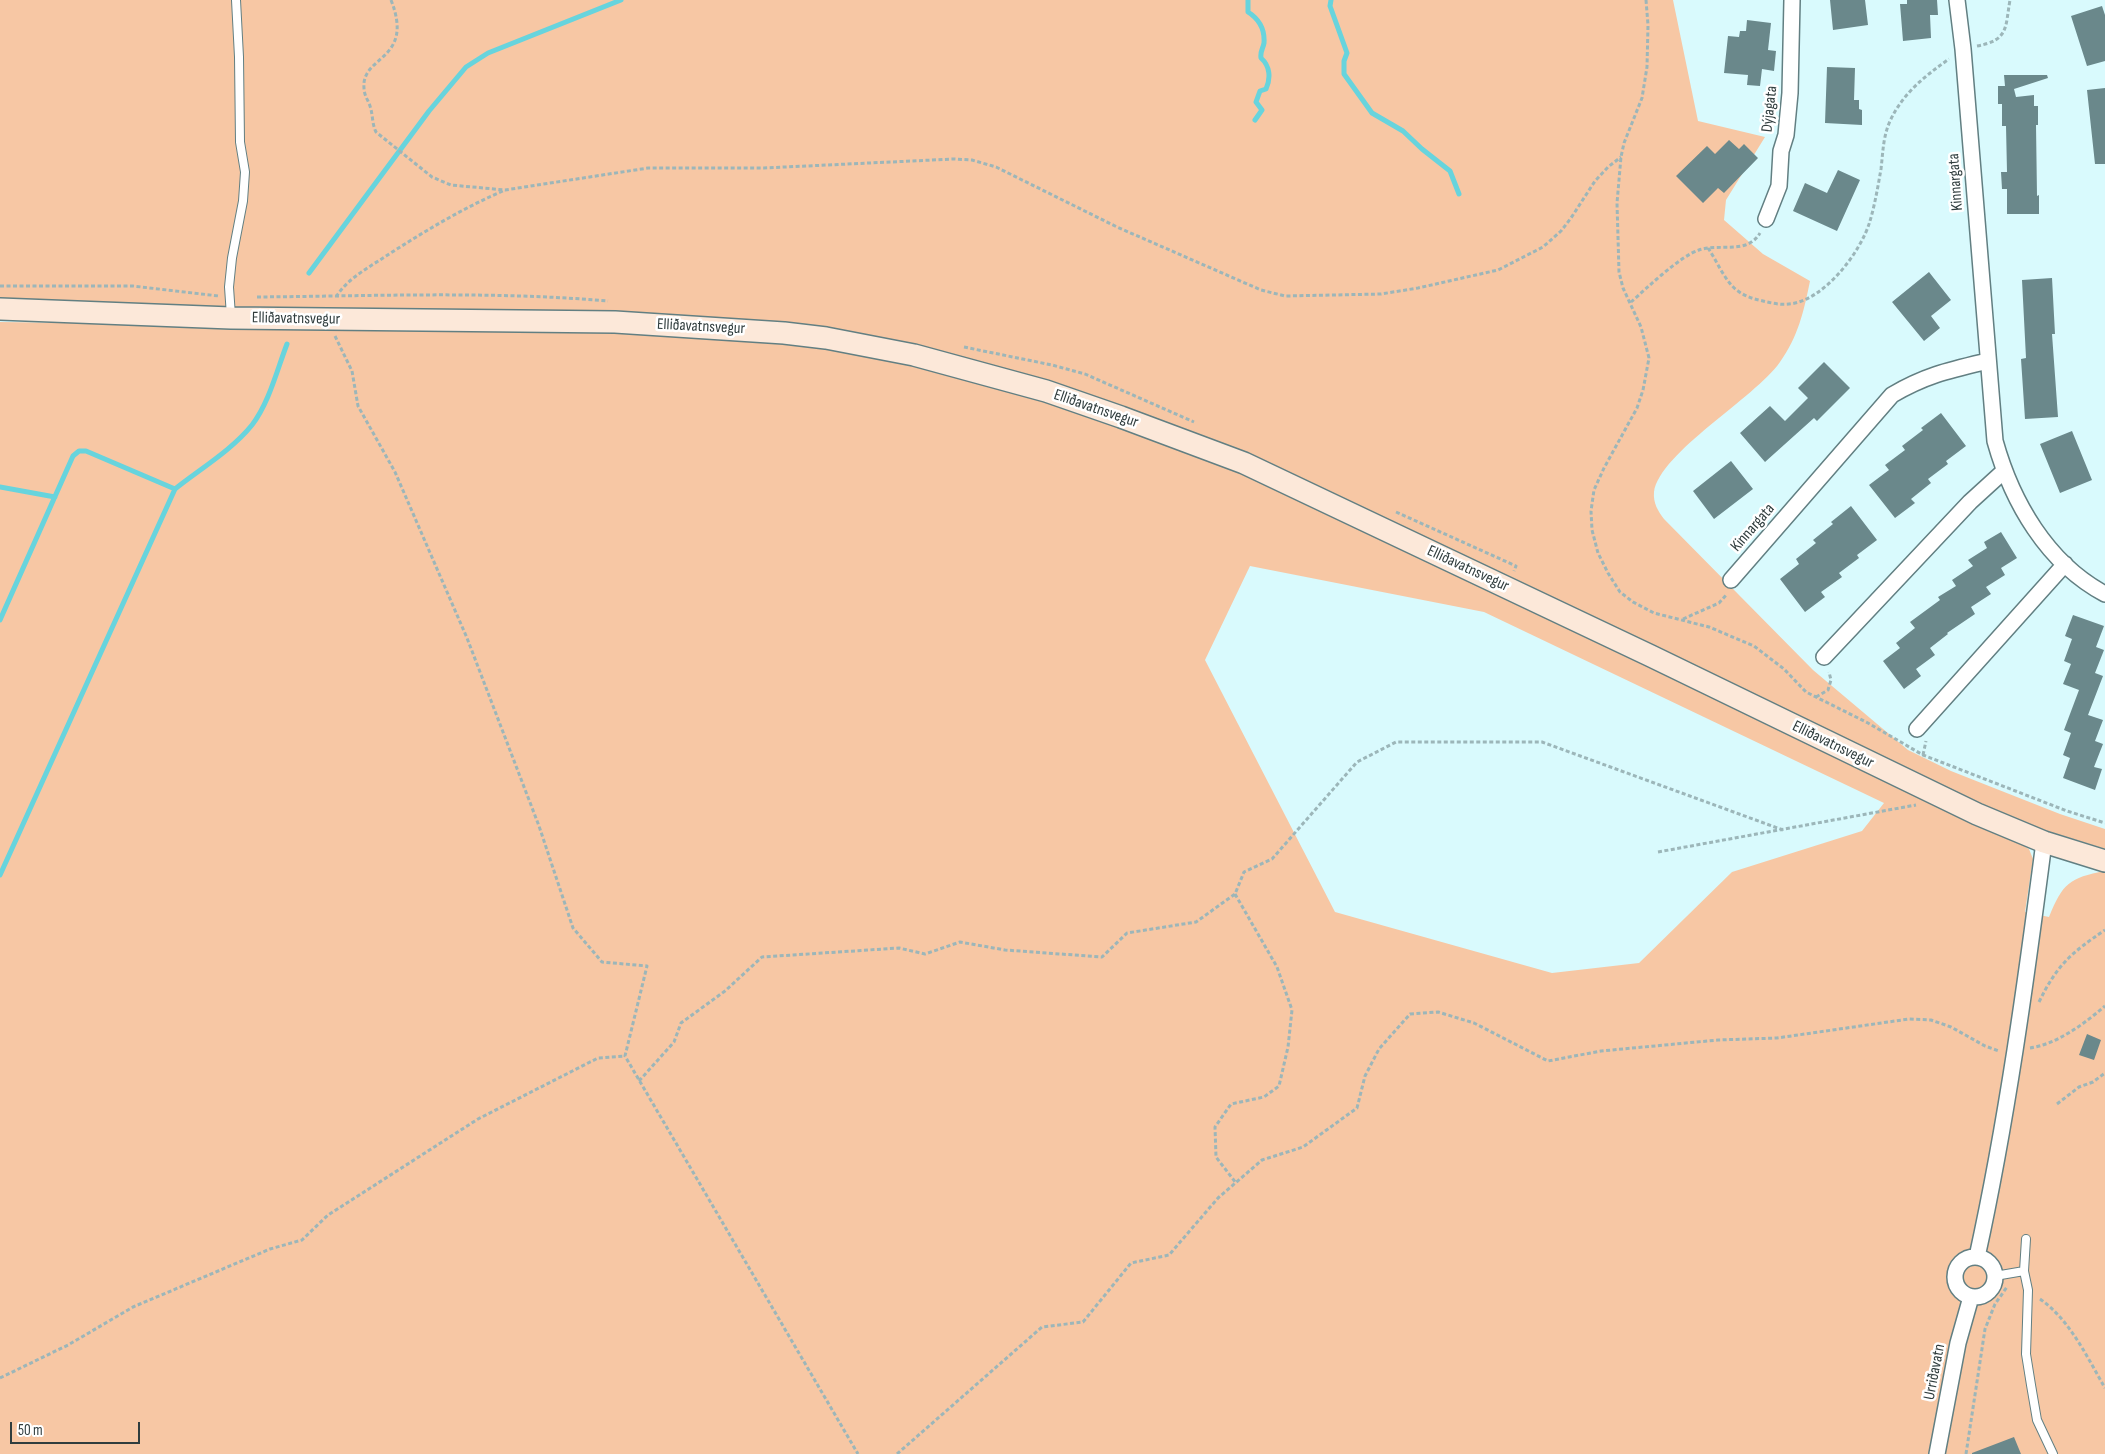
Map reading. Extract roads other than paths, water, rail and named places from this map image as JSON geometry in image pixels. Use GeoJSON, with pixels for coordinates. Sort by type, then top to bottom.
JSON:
{"type":"FeatureCollection","features":[{"type":"Feature","properties":{"kind":"main road","name":"Elliðavatnsvegur"},"geometry":{"type":"LineString","coordinates":[[0,309],[230,308],[326,319],[615,322],[738,328],[826,338],[914,354],[1046,392],[1183,439],[1279,480],[1509,588],[2016,832],[2105,861]]}},
{"type":"Feature","properties":{"kind":"street","name":"Dýjagata"},"geometry":{"type":"LineString","coordinates":[[1766,219],[1779,186],[1781,151],[1786,135],[1790,93],[1792,0]]}},
{"type":"Feature","properties":{"kind":"street","name":"Kinnargata"},"geometry":{"type":"LineString","coordinates":[[1957,0],[1963,49],[1995,441],[2004,471],[2033,527],[2065,564],[2082,580],[2105,594]]}},
{"type":"Feature","properties":{"kind":"street","name":"Kinnargata"},"geometry":{"type":"LineString","coordinates":[[1731,580],[1892,396],[1916,382],[1942,371],[1988,361]]}},
{"type":"Feature","properties":{"kind":"street"},"geometry":{"type":"LineString","coordinates":[[1824,657],[1970,502],[2004,471]]}},
{"type":"Feature","properties":{"kind":"street"},"geometry":{"type":"LineString","coordinates":[[1917,729],[2065,564]]}},
{"type":"Feature","properties":{"kind":"street"},"geometry":{"type":"LineString","coordinates":[[1977,1257],[1992,1188],[2015,1051],[2044,842]]}},
{"type":"Feature","properties":{"kind":"street"},"geometry":{"type":"LineString","coordinates":[[1977,1257],[1989,1264],[1995,1276],[1988,1292],[1983,1296],[1971,1297],[1959,1290],[1954,1278],[1955,1271],[1964,1260],[1977,1257]]}},
{"type":"Feature","properties":{"kind":"street","name":"Urriðavatn"},"geometry":{"type":"LineString","coordinates":[[1937,1454],[1958,1343],[1971,1297]]}},
{"type":"Feature","properties":{"kind":"lane"},"geometry":{"type":"LineString","coordinates":[[230,308],[232,258],[243,201],[245,172],[240,142],[240,57],[236,0]]}},
{"type":"Feature","properties":{"kind":"lane"},"geometry":{"type":"LineString","coordinates":[[2026,1239],[2024,1271],[2028,1290],[2026,1354],[2037,1420],[2053,1454]]}},
{"type":"Feature","properties":{"kind":"lane"},"geometry":{"type":"LineString","coordinates":[[1995,1276],[2024,1271]]}},
{"type":"Feature","properties":{"kind":"waterway"},"geometry":{"type":"LineString","coordinates":[[309,273],[429,111],[466,67],[488,53],[621,0]]}},
{"type":"Feature","properties":{"kind":"waterway"},"geometry":{"type":"LineString","coordinates":[[1248,0],[1248,12],[1258,21],[1262,29],[1264,43],[1261,58],[1269,72],[1269,81],[1266,89],[1260,91],[1256,102],[1262,110],[1255,120]]}},
{"type":"Feature","properties":{"kind":"waterway"},"geometry":{"type":"LineString","coordinates":[[1331,0],[1330,6],[1347,53],[1344,61],[1344,74],[1372,113],[1403,131],[1450,171],[1459,194]]}},
{"type":"Feature","properties":{"kind":"waterway"},"geometry":{"type":"LineString","coordinates":[[0,875],[175,489],[235,443],[252,425],[268,397],[287,344]]}},
{"type":"Feature","properties":{"kind":"waterway"},"geometry":{"type":"LineString","coordinates":[[0,620],[73,456],[79,451],[86,451],[175,489]]}},
{"type":"Feature","properties":{"kind":"waterway"},"geometry":{"type":"LineString","coordinates":[[0,487],[55,497]]}}]}
